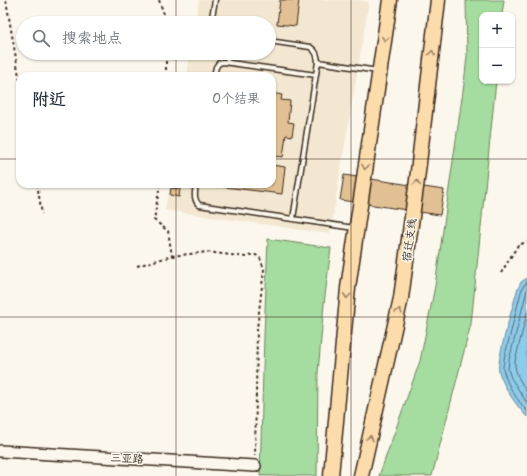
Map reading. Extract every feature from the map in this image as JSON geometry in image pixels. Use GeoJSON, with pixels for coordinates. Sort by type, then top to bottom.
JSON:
{"type":"FeatureCollection","features":[{"type":"Feature","properties":{"kind":"highway"},"geometry":{"type":"LineString","coordinates":[[331,476],[348,288],[390,0]]}},
{"type":"Feature","properties":{"kind":"highway","name":"宿迁支线"},"geometry":{"type":"LineString","coordinates":[[361,476],[402,298],[438,0]]}},
{"type":"Feature","properties":{"kind":"street","name":"三亚路"},"geometry":{"type":"LineString","coordinates":[[0,451],[255,466]]}},
{"type":"Feature","properties":{"kind":"lane"},"geometry":{"type":"LineString","coordinates":[[212,16],[214,0]]}},
{"type":"Feature","properties":{"kind":"lane"},"geometry":{"type":"LineString","coordinates":[[276,42],[310,47],[317,55],[318,62],[293,219]]}},
{"type":"Feature","properties":{"kind":"lane"},"geometry":{"type":"LineString","coordinates":[[215,72],[219,63],[227,62],[316,75]]}},
{"type":"Feature","properties":{"kind":"lane"},"geometry":{"type":"LineString","coordinates":[[318,62],[380,71]]}},
{"type":"Feature","properties":{"kind":"lane"},"geometry":{"type":"LineString","coordinates":[[195,188],[194,195],[199,205],[356,228]]}},
{"type":"Feature","properties":{"kind":"path"},"geometry":{"type":"LineString","coordinates":[[6,0],[16,59]]}},
{"type":"Feature","properties":{"kind":"path"},"geometry":{"type":"LineString","coordinates":[[159,0],[165,16]]}},
{"type":"Feature","properties":{"kind":"path"},"geometry":{"type":"LineString","coordinates":[[16,60],[18,72]]}},
{"type":"Feature","properties":{"kind":"path"},"geometry":{"type":"LineString","coordinates":[[166,60],[166,72]]}},
{"type":"Feature","properties":{"kind":"path"},"geometry":{"type":"LineString","coordinates":[[38,188],[42,214]]}},
{"type":"Feature","properties":{"kind":"path"},"geometry":{"type":"LineString","coordinates":[[159,188],[154,220],[168,231],[172,256]]}},
{"type":"Feature","properties":{"kind":"path"},"geometry":{"type":"LineString","coordinates":[[501,274],[518,245],[527,242]]}},
{"type":"Feature","properties":{"kind":"path"},"geometry":{"type":"LineString","coordinates":[[137,266],[172,256],[207,252],[246,257],[251,255],[260,258],[264,269],[258,329],[255,466]]}},
{"type":"Feature","properties":{"kind":"shaded area"},"geometry":{"type":"Polygon","coordinates":[[[199,0],[358,0],[369,2],[330,234],[165,210],[169,188],[276,188],[276,72],[188,72],[189,60],[276,60],[276,16],[196,16],[199,0]]]}},
{"type":"Feature","properties":{"kind":"green space"},"geometry":{"type":"Polygon","coordinates":[[[466,0],[504,0],[502,12],[479,12],[479,84],[496,84],[471,324],[432,476],[379,476],[420,361],[435,286],[467,56],[466,0]]]}},
{"type":"Feature","properties":{"kind":"green space"},"geometry":{"type":"Polygon","coordinates":[[[268,239],[331,248],[318,373],[317,476],[260,476],[268,239]]]}},
{"type":"Feature","properties":{"kind":"water"},"geometry":{"type":"Polygon","coordinates":[[[527,278],[527,417],[507,390],[499,372],[499,366],[502,345],[517,291],[521,282],[527,278]]]}},
{"type":"Feature","properties":{"kind":"building"},"geometry":{"type":"Polygon","coordinates":[[[280,0],[299,0],[296,26],[277,24],[280,0]]]}},
{"type":"Feature","properties":{"kind":"building"},"geometry":{"type":"Polygon","coordinates":[[[276,94],[282,95],[281,100],[290,101],[288,122],[294,123],[292,136],[286,135],[283,157],[276,156],[276,94]]]}},
{"type":"Feature","properties":{"kind":"building"},"geometry":{"type":"Polygon","coordinates":[[[276,166],[285,167],[282,194],[233,188],[276,188],[276,166]]]}},
{"type":"Feature","properties":{"kind":"building"},"geometry":{"type":"Polygon","coordinates":[[[344,175],[444,190],[440,215],[340,200],[344,175]]]}},
{"type":"Feature","properties":{"kind":"building"},"geometry":{"type":"Polygon","coordinates":[[[171,188],[180,189],[179,197],[170,195],[171,188]]]}}]}
